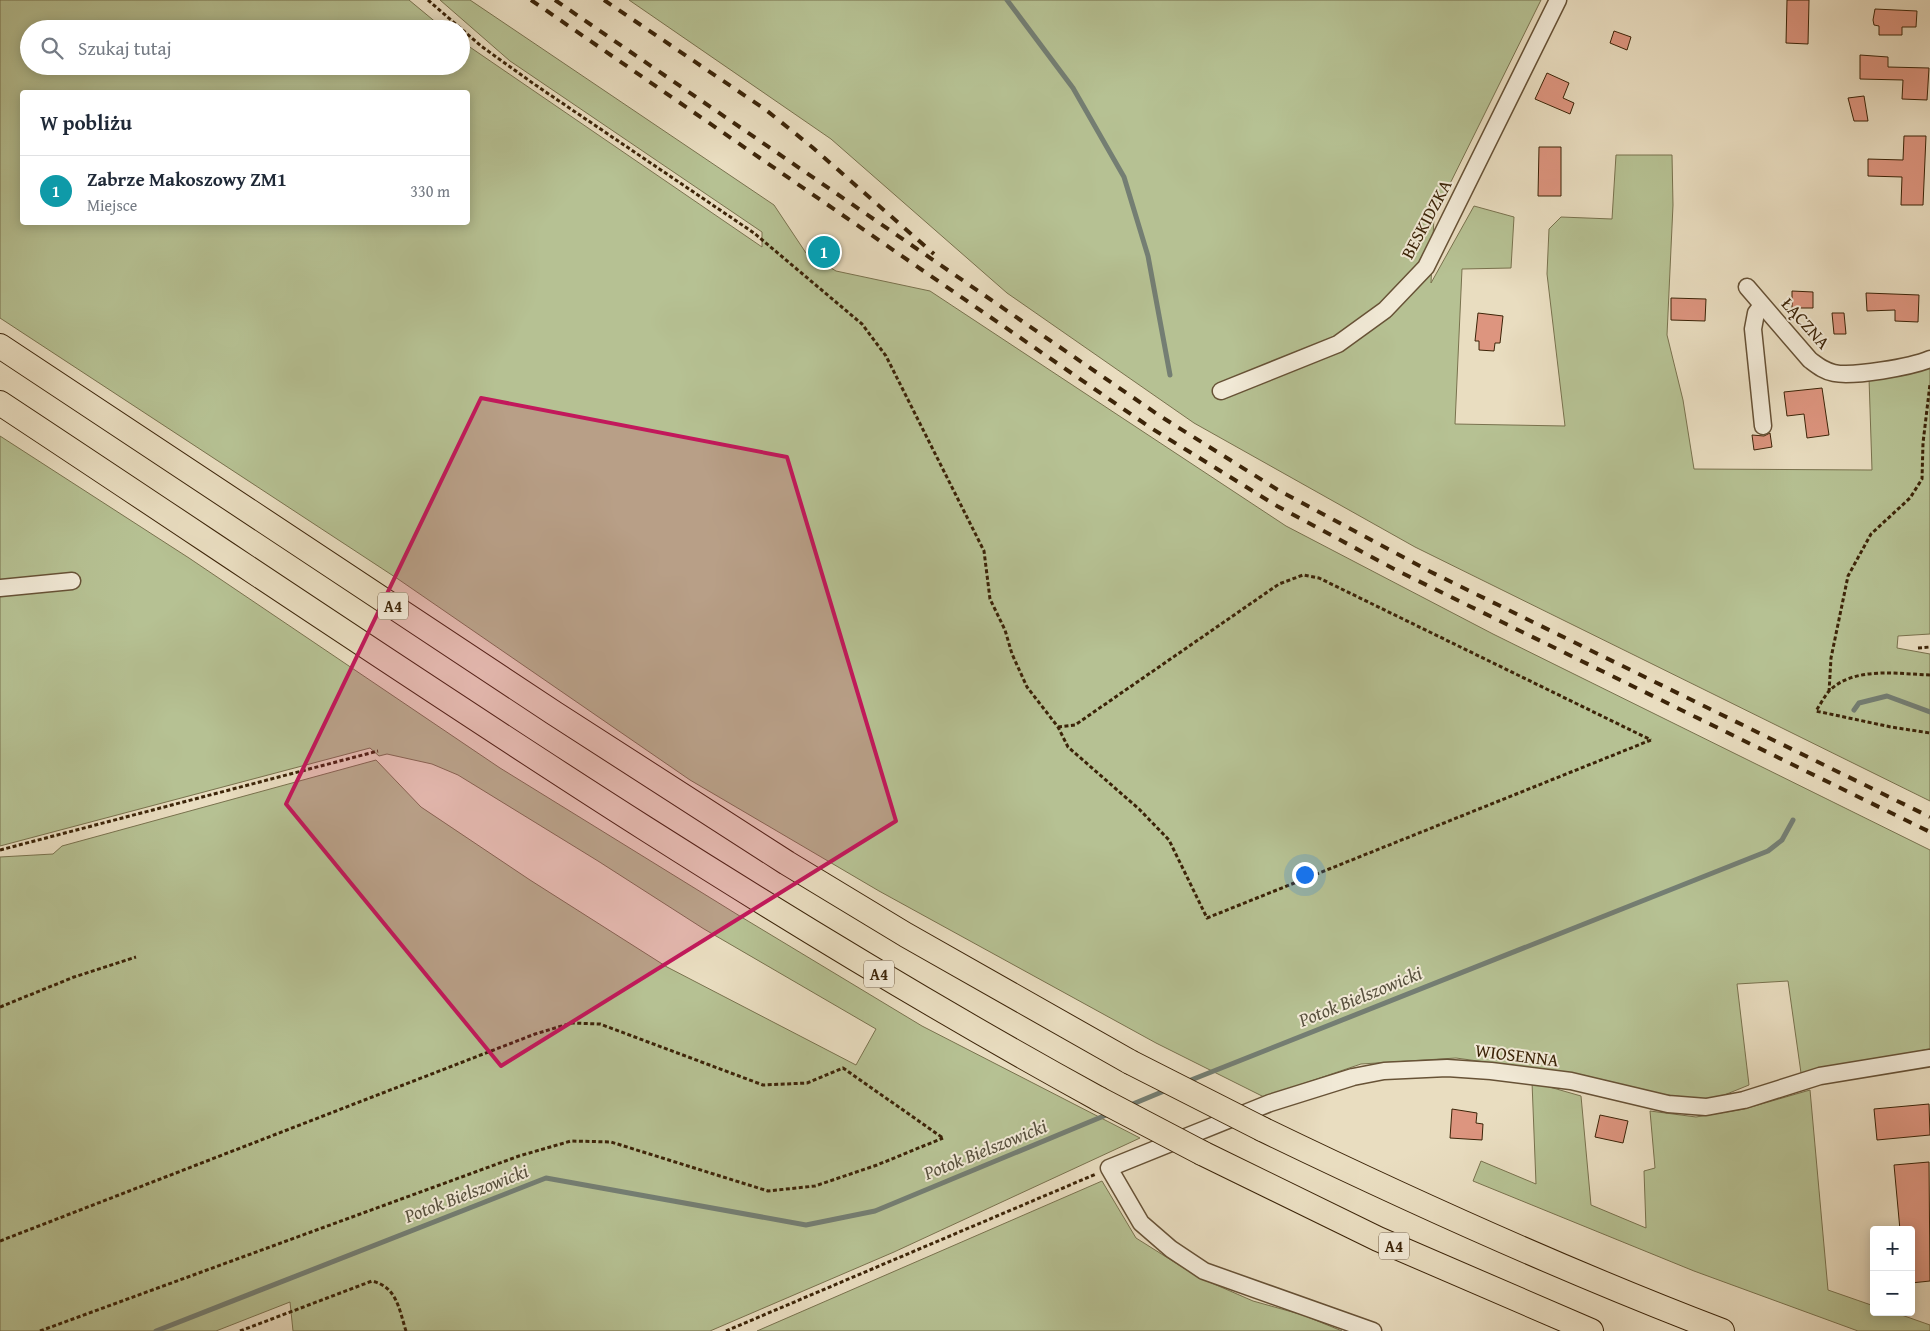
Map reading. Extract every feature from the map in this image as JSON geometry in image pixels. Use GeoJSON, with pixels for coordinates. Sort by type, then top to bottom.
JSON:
{"type":"FeatureCollection","features":[{"type":"Feature","properties":{"kind":"highway","name":"A4"},"geometry":{"type":"LineString","coordinates":[[0,346],[695,804],[906,935],[1130,1062],[1371,1182],[1533,1255],[1722,1331]]}},
{"type":"Feature","properties":{"kind":"highway","name":"A4"},"geometry":{"type":"LineString","coordinates":[[0,403],[662,841],[936,1008],[1099,1100],[1202,1153],[1378,1239],[1591,1331]]}},
{"type":"Feature","properties":{"kind":"street","name":"BESKIDZKA"},"geometry":{"type":"LineString","coordinates":[[1221,391],[1338,344],[1385,310],[1426,267],[1558,0]]}},
{"type":"Feature","properties":{"kind":"street","name":"ŁĄCZNA"},"geometry":{"type":"LineString","coordinates":[[1747,287],[1810,360],[1821,369],[1832,373],[1856,374],[1930,359]]}},
{"type":"Feature","properties":{"kind":"street"},"geometry":{"type":"LineString","coordinates":[[1762,305],[1756,313],[1753,328],[1763,426]]}},
{"type":"Feature","properties":{"kind":"street"},"geometry":{"type":"LineString","coordinates":[[0,588],[72,581]]}},
{"type":"Feature","properties":{"kind":"street","name":"WIOSENNA"},"geometry":{"type":"LineString","coordinates":[[1109,1168],[1270,1103],[1353,1077],[1384,1071],[1447,1068],[1491,1071],[1571,1081],[1668,1104],[1706,1107],[1744,1100],[1820,1076],[1930,1058]]}},
{"type":"Feature","properties":{"kind":"street"},"geometry":{"type":"LineString","coordinates":[[1109,1168],[1141,1223],[1171,1249],[1204,1271],[1373,1331]]}},
{"type":"Feature","properties":{"kind":"path"},"geometry":{"type":"LineString","coordinates":[[428,0],[451,20]]}},
{"type":"Feature","properties":{"kind":"path"},"geometry":{"type":"LineString","coordinates":[[470,36],[534,84],[754,233],[862,324],[886,356],[984,551],[990,599],[1005,630],[1012,654],[1027,687],[1058,728],[1068,747],[1139,809],[1168,840],[1207,918],[1651,740],[1319,578],[1303,575],[1279,584],[1075,724],[1058,728]]}},
{"type":"Feature","properties":{"kind":"path"},"geometry":{"type":"LineString","coordinates":[[1829,692],[1831,658],[1848,576],[1871,534],[1910,498],[1922,480],[1923,443],[1930,384]]}},
{"type":"Feature","properties":{"kind":"path"},"geometry":{"type":"LineString","coordinates":[[1918,648],[1930,647]]}},
{"type":"Feature","properties":{"kind":"path"},"geometry":{"type":"LineString","coordinates":[[1930,674],[1866,674],[1844,681],[1829,692],[1816,711],[1891,728],[1930,733]]}},
{"type":"Feature","properties":{"kind":"path"},"geometry":{"type":"LineString","coordinates":[[0,850],[378,751]]}},
{"type":"Feature","properties":{"kind":"path"},"geometry":{"type":"LineString","coordinates":[[0,1008],[74,977],[136,957]]}},
{"type":"Feature","properties":{"kind":"path"},"geometry":{"type":"LineString","coordinates":[[0,1241],[526,1038],[572,1022],[600,1024],[763,1085],[807,1083],[843,1068],[943,1138],[877,1165],[815,1186],[768,1191],[611,1142],[571,1141],[519,1156],[40,1331]]}},
{"type":"Feature","properties":{"kind":"path"},"geometry":{"type":"LineString","coordinates":[[726,1331],[1109,1168]]}},
{"type":"Feature","properties":{"kind":"path"},"geometry":{"type":"LineString","coordinates":[[240,1331],[372,1281],[382,1283],[396,1296],[406,1331]]}},
{"type":"Feature","properties":{"kind":"highlighted area"},"geometry":{"type":"Polygon","coordinates":[[[481,398],[787,457],[896,821],[501,1066],[286,804],[481,398]]]}},
{"type":"Feature","properties":{"kind":"green space"},"geometry":{"type":"Polygon","coordinates":[[[0,0],[409,0],[433,20],[20,20],[20,75],[470,75],[470,47],[762,247],[762,232],[510,61],[470,26],[470,20],[463,20],[440,0],[470,0],[774,205],[806,253],[836,271],[930,291],[1286,526],[1493,634],[1930,850],[1930,1049],[1801,1073],[1788,981],[1737,984],[1749,1085],[1712,1100],[1649,1093],[1566,1073],[1456,1058],[1361,1064],[1264,1097],[1156,1043],[879,891],[690,780],[398,579],[0,318],[0,0]]]}},
{"type":"Feature","properties":{"kind":"green space"},"geometry":{"type":"Polygon","coordinates":[[[629,0],[1541,0],[1434,216],[1431,283],[1474,206],[1514,217],[1511,268],[1462,269],[1455,424],[1565,426],[1547,274],[1549,229],[1561,217],[1612,219],[1616,155],[1672,155],[1673,205],[1667,335],[1683,400],[1694,469],[1872,470],[1869,378],[1930,365],[1930,634],[1898,636],[1897,648],[1930,654],[1930,801],[1415,547],[1194,423],[1007,293],[831,139],[629,0]]]}},
{"type":"Feature","properties":{"kind":"green space"},"geometry":{"type":"Polygon","coordinates":[[[0,436],[189,558],[500,768],[743,918],[922,1026],[1140,1138],[894,1252],[710,1331],[293,1331],[290,1302],[216,1331],[0,1331],[0,857],[53,854],[62,846],[376,760],[421,807],[530,880],[667,967],[856,1065],[876,1029],[704,929],[458,775],[432,764],[387,754],[379,756],[370,748],[0,846],[0,436]]]}},
{"type":"Feature","properties":{"kind":"green space"},"geometry":{"type":"Polygon","coordinates":[[[1532,1082],[1581,1096],[1591,1205],[1646,1228],[1644,1171],[1655,1168],[1650,1111],[1696,1117],[1744,1109],[1810,1090],[1828,1290],[1870,1305],[1870,1316],[1904,1316],[1930,1325],[1930,1331],[1858,1331],[1694,1271],[1473,1181],[1481,1161],[1536,1184],[1532,1082]]]}},
{"type":"Feature","properties":{"kind":"green space"},"geometry":{"type":"Polygon","coordinates":[[[1102,1181],[1136,1238],[1198,1277],[1253,1301],[1303,1315],[1342,1331],[757,1331],[1102,1181]]]}},
{"type":"Feature","properties":{"kind":"building"},"geometry":{"type":"Polygon","coordinates":[[[1787,0],[1809,0],[1808,44],[1786,43],[1787,0]]]}},
{"type":"Feature","properties":{"kind":"building"},"geometry":{"type":"Polygon","coordinates":[[[1875,9],[1917,11],[1916,27],[1902,27],[1902,35],[1879,35],[1879,26],[1874,25],[1873,20],[1875,9]]]}},
{"type":"Feature","properties":{"kind":"building"},"geometry":{"type":"Polygon","coordinates":[[[1614,31],[1631,37],[1627,50],[1610,43],[1614,31]]]}},
{"type":"Feature","properties":{"kind":"building"},"geometry":{"type":"Polygon","coordinates":[[[1860,55],[1888,57],[1888,67],[1929,68],[1927,100],[1902,99],[1903,80],[1860,79],[1860,55]]]}},
{"type":"Feature","properties":{"kind":"building"},"geometry":{"type":"Polygon","coordinates":[[[1547,73],[1569,83],[1563,98],[1574,103],[1570,114],[1535,99],[1547,73]]]}},
{"type":"Feature","properties":{"kind":"building"},"geometry":{"type":"Polygon","coordinates":[[[1864,96],[1868,121],[1854,121],[1848,98],[1864,96]]]}},
{"type":"Feature","properties":{"kind":"building"},"geometry":{"type":"Polygon","coordinates":[[[1904,136],[1926,136],[1923,205],[1901,205],[1902,177],[1868,176],[1868,159],[1903,160],[1904,136]]]}},
{"type":"Feature","properties":{"kind":"building"},"geometry":{"type":"Polygon","coordinates":[[[1539,147],[1561,147],[1561,196],[1538,196],[1539,147]]]}},
{"type":"Feature","properties":{"kind":"building"},"geometry":{"type":"Polygon","coordinates":[[[1792,291],[1813,292],[1813,308],[1792,308],[1792,291]]]}},
{"type":"Feature","properties":{"kind":"building"},"geometry":{"type":"Polygon","coordinates":[[[1866,293],[1919,295],[1918,322],[1895,321],[1895,310],[1867,311],[1866,293]]]}},
{"type":"Feature","properties":{"kind":"building"},"geometry":{"type":"Polygon","coordinates":[[[1671,298],[1706,299],[1705,321],[1671,320],[1671,298]]]}},
{"type":"Feature","properties":{"kind":"building"},"geometry":{"type":"Polygon","coordinates":[[[1478,313],[1503,316],[1500,343],[1495,343],[1494,351],[1479,350],[1479,341],[1475,341],[1478,313]]]}},
{"type":"Feature","properties":{"kind":"building"},"geometry":{"type":"Polygon","coordinates":[[[1832,313],[1844,313],[1846,334],[1834,334],[1832,313]]]}},
{"type":"Feature","properties":{"kind":"building"},"geometry":{"type":"Polygon","coordinates":[[[1822,388],[1829,435],[1807,438],[1804,414],[1787,416],[1784,392],[1822,388]]]}},
{"type":"Feature","properties":{"kind":"building"},"geometry":{"type":"Polygon","coordinates":[[[1770,433],[1772,447],[1754,450],[1752,435],[1764,436],[1770,433]]]}},
{"type":"Feature","properties":{"kind":"building"},"geometry":{"type":"Polygon","coordinates":[[[1929,1104],[1930,1135],[1877,1140],[1874,1109],[1929,1104]]]}},
{"type":"Feature","properties":{"kind":"building"},"geometry":{"type":"Polygon","coordinates":[[[1452,1109],[1477,1113],[1476,1123],[1483,1124],[1482,1140],[1450,1138],[1452,1109]]]}},
{"type":"Feature","properties":{"kind":"building"},"geometry":{"type":"Polygon","coordinates":[[[1600,1115],[1628,1121],[1623,1143],[1595,1137],[1600,1115]]]}},
{"type":"Feature","properties":{"kind":"building"},"geometry":{"type":"Polygon","coordinates":[[[1929,1162],[1930,1281],[1915,1283],[1915,1226],[1900,1226],[1894,1165],[1929,1162]]]}},
{"type":"Feature","properties":{"kind":"waterway"},"geometry":{"type":"LineString","coordinates":[[1007,0],[1073,88],[1124,177],[1148,256],[1170,375]]}},
{"type":"Feature","properties":{"kind":"waterway","name":"Potok Bielszowicki"},"geometry":{"type":"LineString","coordinates":[[1854,710],[1859,703],[1887,696],[1930,712]]}},
{"type":"Feature","properties":{"kind":"waterway","name":"Potok Bielszowicki"},"geometry":{"type":"LineString","coordinates":[[1186,1082],[1768,851],[1782,840],[1793,820]]}},
{"type":"Feature","properties":{"kind":"waterway","name":"Potok Bielszowicki"},"geometry":{"type":"LineString","coordinates":[[1128,1106],[1169,1089]]}},
{"type":"Feature","properties":{"kind":"waterway","name":"Potok Bielszowicki"},"geometry":{"type":"LineString","coordinates":[[156,1331],[546,1178],[806,1225],[875,1211],[1111,1113]]}},
{"type":"Feature","properties":{"kind":"railway"},"geometry":{"type":"LineString","coordinates":[[531,0],[1151,428],[1277,506],[1396,570],[1930,832]]}},
{"type":"Feature","properties":{"kind":"railway"},"geometry":{"type":"LineString","coordinates":[[555,0],[1160,416],[1278,490],[1429,571],[1930,817]]}},
{"type":"Feature","properties":{"kind":"railway"},"geometry":{"type":"LineString","coordinates":[[604,0],[766,110],[812,147],[934,254]]}},
{"type":"Feature","properties":{"kind":"place","name":"Zabrze Makoszowy ZM1"},"geometry":{"type":"Point","coordinates":[824,252]}}]}
